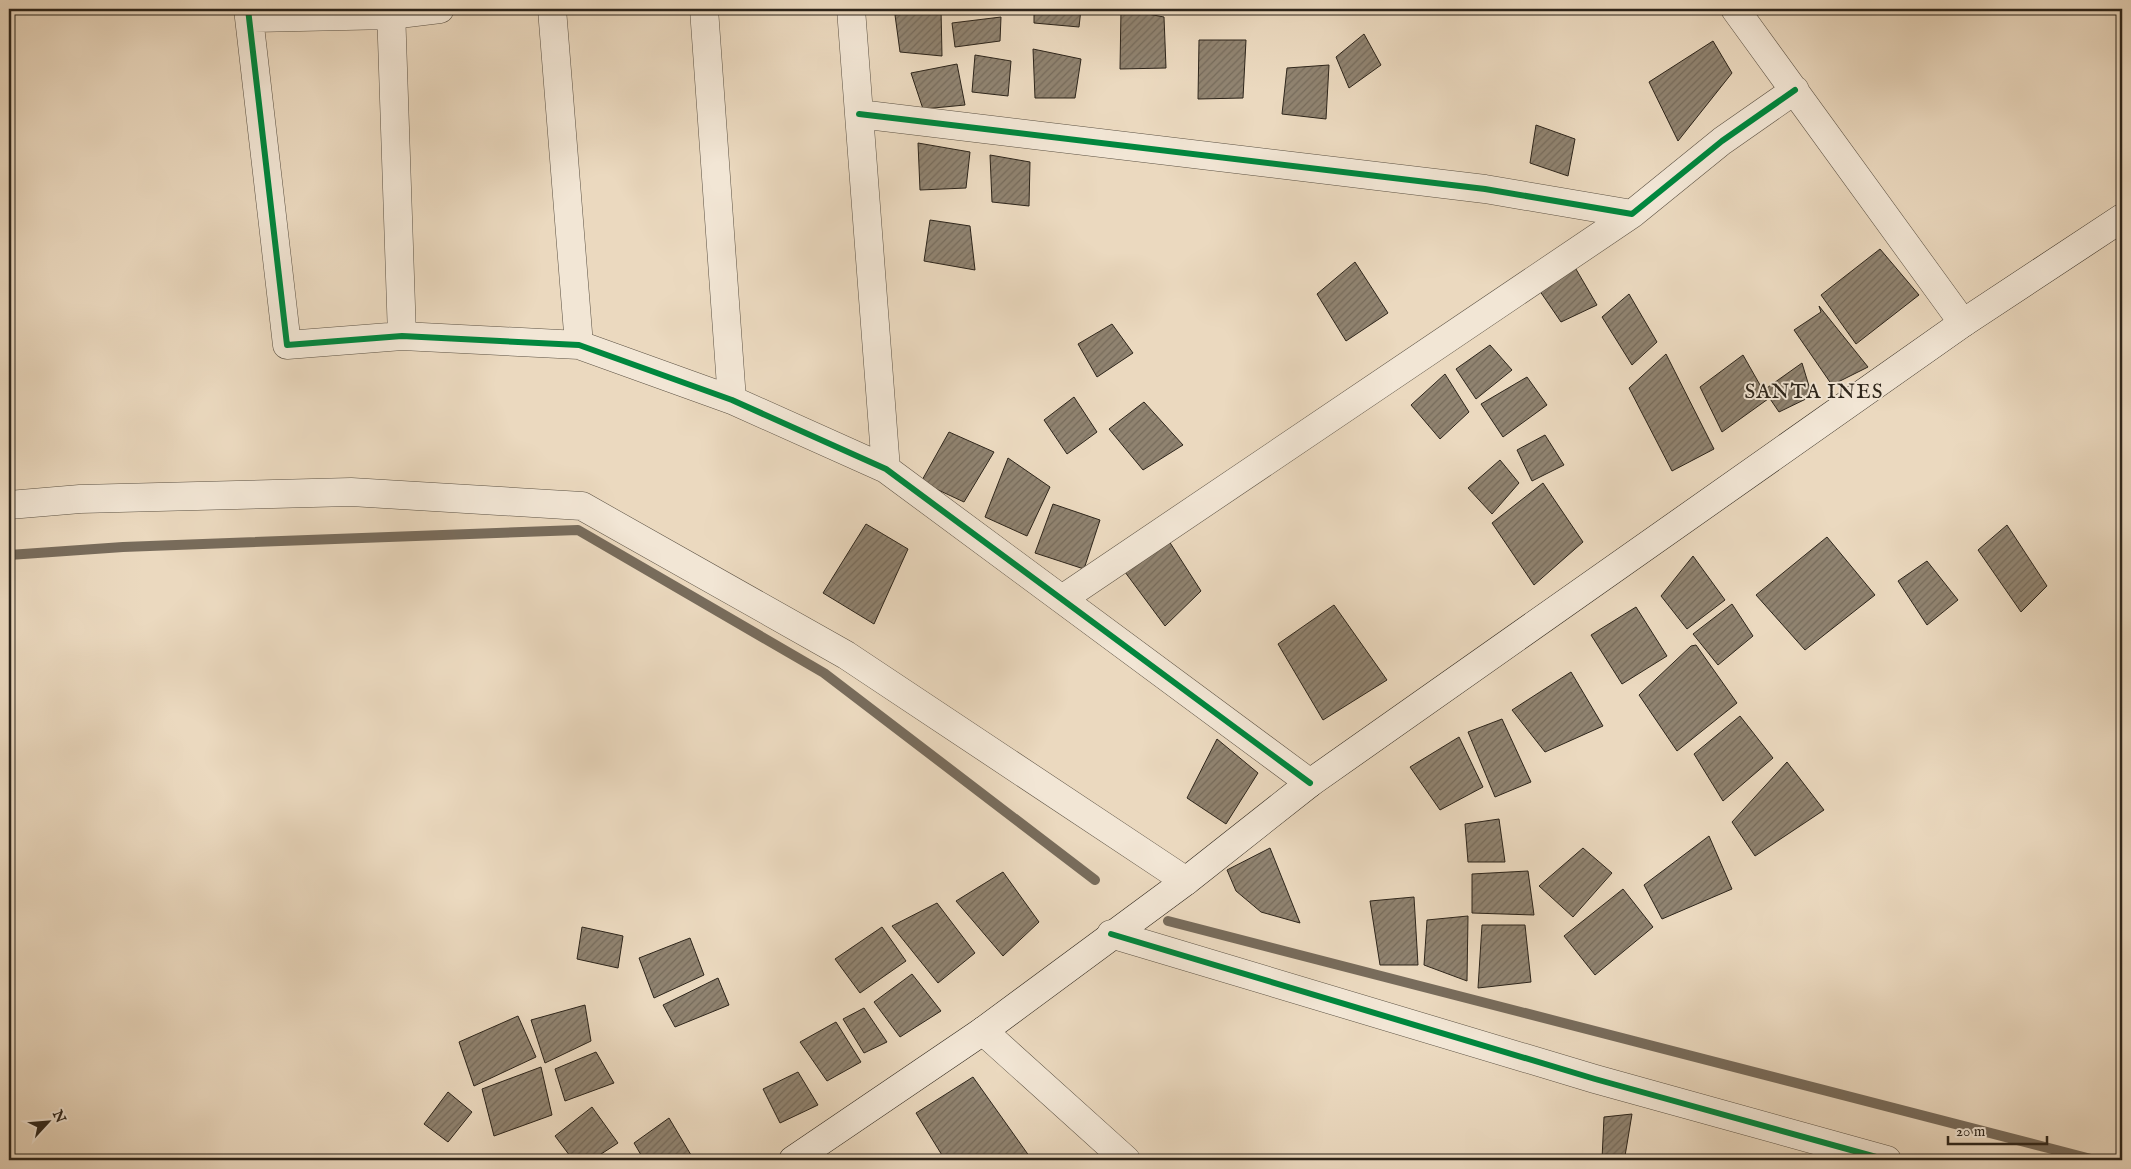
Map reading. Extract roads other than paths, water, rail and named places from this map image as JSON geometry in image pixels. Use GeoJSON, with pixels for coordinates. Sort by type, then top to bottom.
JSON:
{"type":"FeatureCollection","features":[{"type":"Feature","properties":{"kind":"street"},"geometry":{"type":"LineString","coordinates":[[440,9],[391,12],[249,13],[287,345],[402,336],[579,345],[732,400],[886,468],[1310,783]]}},
{"type":"Feature","properties":{"kind":"street"},"geometry":{"type":"LineString","coordinates":[[552,9],[579,345]]}},
{"type":"Feature","properties":{"kind":"street"},"geometry":{"type":"LineString","coordinates":[[704,9],[732,400]]}},
{"type":"Feature","properties":{"kind":"street"},"geometry":{"type":"LineString","coordinates":[[851,9],[886,468]]}},
{"type":"Feature","properties":{"kind":"street"},"geometry":{"type":"LineString","coordinates":[[1735,9],[1796,90],[1963,323]]}},
{"type":"Feature","properties":{"kind":"street"},"geometry":{"type":"LineString","coordinates":[[391,12],[402,336]]}},
{"type":"Feature","properties":{"kind":"street"},"geometry":{"type":"LineString","coordinates":[[1062,599],[1632,214],[1722,142],[1796,90]]}},
{"type":"Feature","properties":{"kind":"street"},"geometry":{"type":"LineString","coordinates":[[859,114],[1485,189],[1632,214]]}},
{"type":"Feature","properties":{"kind":"street"},"geometry":{"type":"LineString","coordinates":[[793,1160],[983,1031],[1186,880],[1310,783],[1963,323],[2122,218]]}},
{"type":"Feature","properties":{"kind":"street"},"geometry":{"type":"LineString","coordinates":[[9,505],[80,499],[351,492],[582,506],[846,655],[1186,880]]}},
{"type":"Feature","properties":{"kind":"street"},"geometry":{"type":"LineString","coordinates":[[1111,934],[1586,1077],[1887,1160]]}},
{"type":"Feature","properties":{"kind":"street"},"geometry":{"type":"LineString","coordinates":[[983,1031],[1126,1160]]}},
{"type":"Feature","properties":{"kind":"waterway"},"geometry":{"type":"LineString","coordinates":[[9,555],[123,547],[578,530],[824,673],[1095,880]]}},
{"type":"Feature","properties":{"kind":"waterway"},"geometry":{"type":"LineString","coordinates":[[1168,921],[2095,1160]]}},
{"type":"Feature","properties":{"kind":"district","name":"SANTA INES"},"geometry":{"type":"Point","coordinates":[1814,391]}}]}
